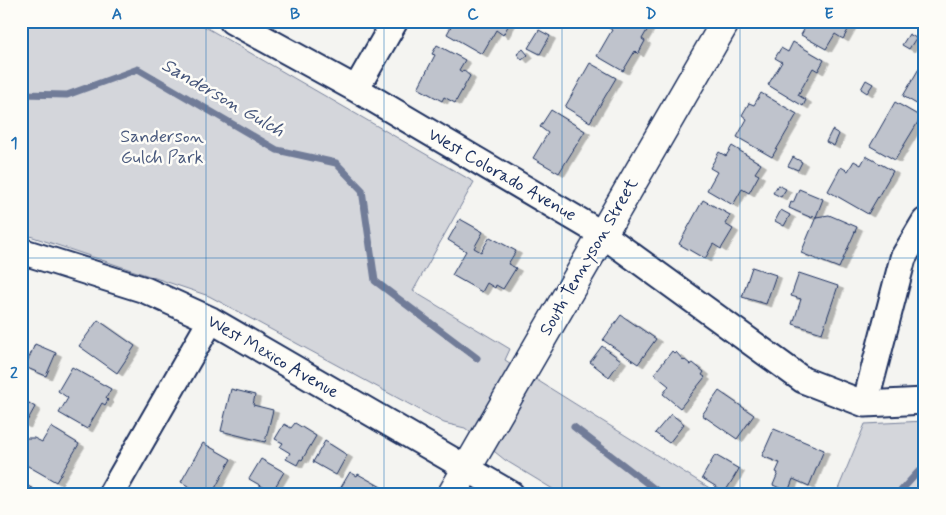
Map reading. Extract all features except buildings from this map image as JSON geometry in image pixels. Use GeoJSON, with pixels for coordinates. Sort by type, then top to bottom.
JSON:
{"type":"FeatureCollection","features":[{"type":"Feature","properties":{"kind":"street","name":"West Colorado Avenue"},"geometry":{"type":"LineString","coordinates":[[232,21],[356,89],[602,234],[803,380],[865,404],[925,401]]}},
{"type":"Feature","properties":{"kind":"street"},"geometry":{"type":"LineString","coordinates":[[356,89],[395,21]]}},
{"type":"Feature","properties":{"kind":"street","name":"South Tennyson Street"},"geometry":{"type":"LineString","coordinates":[[452,494],[726,21]]}},
{"type":"Feature","properties":{"kind":"street"},"geometry":{"type":"LineString","coordinates":[[865,404],[903,258],[925,221]]}},
{"type":"Feature","properties":{"kind":"street","name":"West Mexico Avenue"},"geometry":{"type":"LineString","coordinates":[[21,251],[145,290],[212,320],[511,494]]}},
{"type":"Feature","properties":{"kind":"street"},"geometry":{"type":"LineString","coordinates":[[111,494],[212,320]]}},
{"type":"Feature","properties":{"kind":"green space","name":"Sanderson Gulch Park"},"geometry":{"type":"Polygon","coordinates":[[[21,21],[195,21],[474,182],[413,291],[510,349],[505,360],[719,494],[561,494],[505,460],[465,428],[444,423],[209,296],[21,233],[21,21]]]}},
{"type":"Feature","properties":{"kind":"green space"},"geometry":{"type":"Polygon","coordinates":[[[925,421],[925,494],[836,494],[865,424],[925,421]]]}},
{"type":"Feature","properties":{"kind":"waterway","name":"Sanderson Gulch"},"geometry":{"type":"LineString","coordinates":[[21,94],[67,95],[138,69],[277,150],[336,163],[362,190],[375,281],[477,358]]}},
{"type":"Feature","properties":{"kind":"waterway","name":"Sanderson Gulch"},"geometry":{"type":"LineString","coordinates":[[574,427],[661,494]]}},
{"type":"Feature","properties":{"kind":"waterway","name":"Sanderson Gulch"},"geometry":{"type":"LineString","coordinates":[[898,494],[918,472],[925,470]]}}]}
